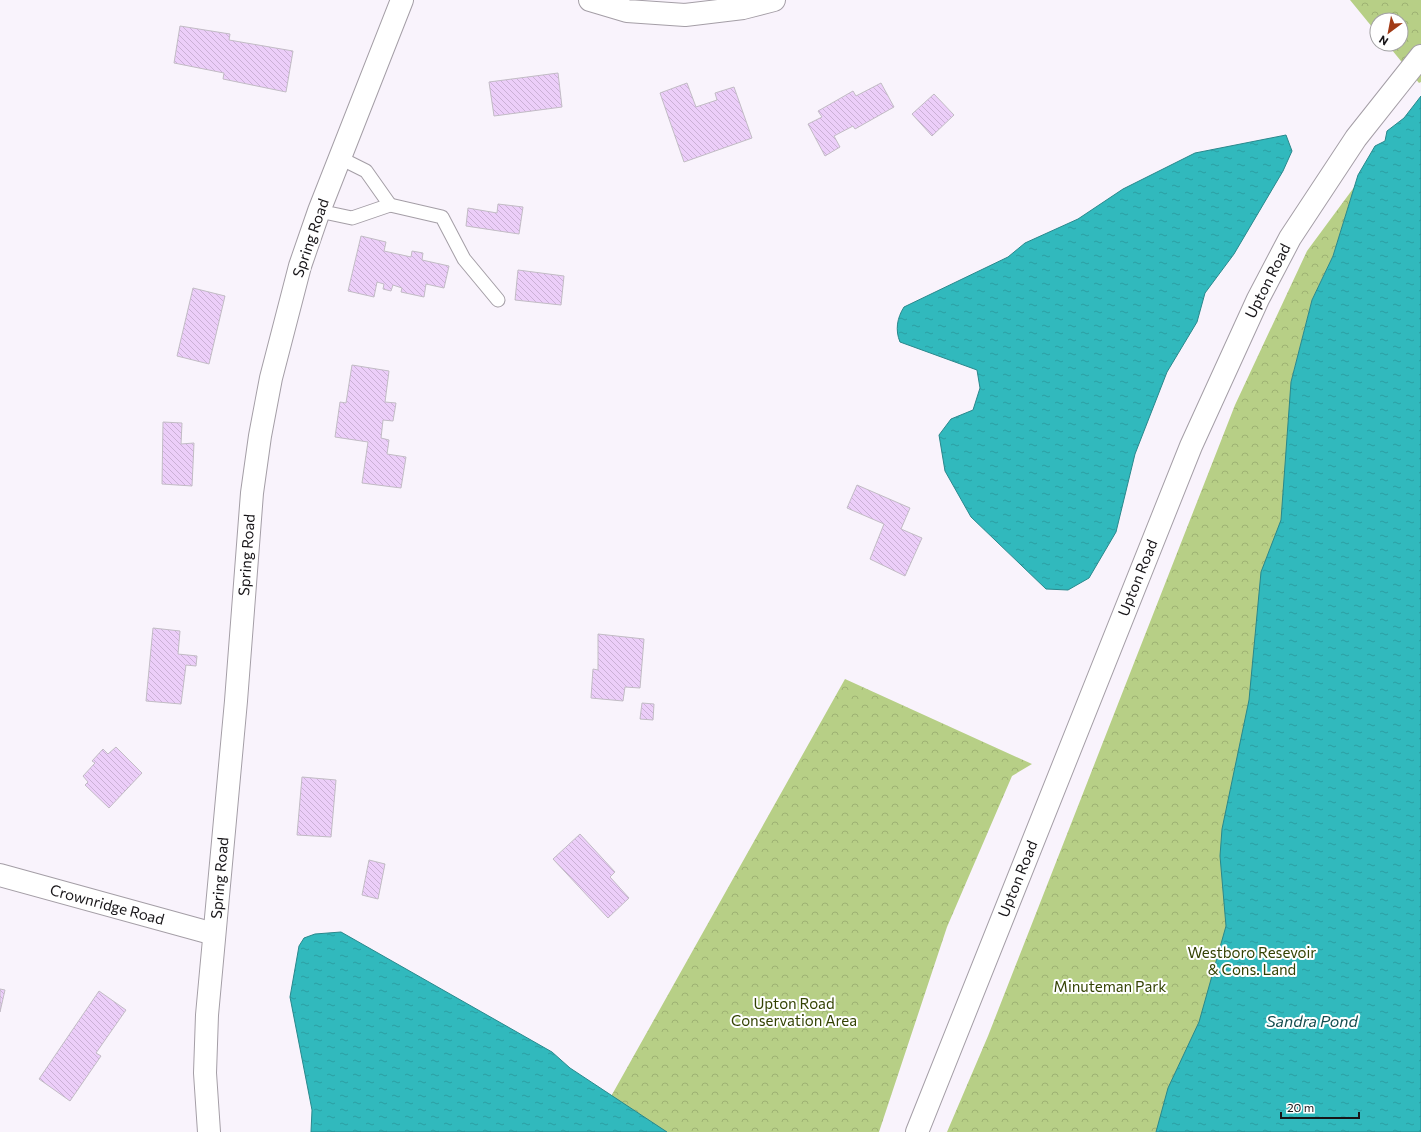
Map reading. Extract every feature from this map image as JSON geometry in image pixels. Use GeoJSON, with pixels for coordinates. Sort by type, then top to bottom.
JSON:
{"type":"FeatureCollection","features":[{"type":"Feature","properties":{"kind":"street","name":"Spring Road"},"geometry":{"type":"LineString","coordinates":[[209,1132],[205,1073],[207,1015],[236,701],[252,493],[271,378],[300,266],[319,211],[402,0]]}},
{"type":"Feature","properties":{"kind":"street"},"geometry":{"type":"LineString","coordinates":[[590,0],[627,11],[685,15],[743,8],[774,0]]}},
{"type":"Feature","properties":{"kind":"street","name":"Upton Road"},"geometry":{"type":"LineString","coordinates":[[917,1132],[1191,446],[1258,298],[1290,238],[1356,138],[1421,56]]}},
{"type":"Feature","properties":{"kind":"street","name":"Crownridge Road"},"geometry":{"type":"LineString","coordinates":[[0,875],[214,934]]}},
{"type":"Feature","properties":{"kind":"lane"},"geometry":{"type":"LineString","coordinates":[[340,158],[366,171],[390,205]]}},
{"type":"Feature","properties":{"kind":"lane"},"geometry":{"type":"LineString","coordinates":[[319,211],[352,218],[390,205],[442,217],[464,259],[498,300]]}},
{"type":"Feature","properties":{"kind":"green space"},"geometry":{"type":"Polygon","coordinates":[[[1350,0],[1421,0],[1421,82],[1419,83],[1394,52],[1409,52],[1409,12],[1369,12],[1369,23],[1350,0]]]}},
{"type":"Feature","properties":{"kind":"green space","name":"Westboro Resevoir & Cons. Land"},"geometry":{"type":"Polygon","coordinates":[[[1355,186],[1333,256],[1312,300],[1291,382],[1421,1132],[947,1132],[988,1036],[1235,405],[1307,251],[1355,186]]]}},
{"type":"Feature","properties":{"kind":"green space","name":"Upton Road Conservation Area"},"geometry":{"type":"Polygon","coordinates":[[[845,679],[1032,764],[1012,776],[947,927],[879,1132],[530,1132],[609,1100],[845,679]]]}},
{"type":"Feature","properties":{"kind":"water","name":"Sandra Pond"},"geometry":{"type":"Polygon","coordinates":[[[1421,96],[1421,1132],[1156,1132],[1168,1088],[1199,1022],[1226,926],[1220,856],[1222,829],[1249,700],[1261,572],[1281,520],[1291,382],[1312,300],[1333,256],[1358,175],[1375,146],[1385,141],[1387,131],[1404,118],[1421,96]]]}},
{"type":"Feature","properties":{"kind":"water"},"geometry":{"type":"Polygon","coordinates":[[[1286,135],[1292,151],[1283,171],[1234,254],[1205,293],[1197,322],[1167,372],[1135,454],[1116,532],[1089,578],[1068,590],[1046,589],[971,517],[945,471],[939,435],[951,419],[973,410],[980,388],[977,370],[900,342],[897,329],[898,320],[904,307],[1008,257],[1025,243],[1078,219],[1123,189],[1195,153],[1286,135]]]}},
{"type":"Feature","properties":{"kind":"water"},"geometry":{"type":"Polygon","coordinates":[[[341,932],[552,1052],[570,1068],[667,1132],[311,1132],[312,1110],[290,997],[299,946],[304,938],[315,934],[341,932]]]}},
{"type":"Feature","properties":{"kind":"building"},"geometry":{"type":"Polygon","coordinates":[[[180,26],[230,34],[229,40],[293,51],[286,92],[223,79],[224,73],[174,63],[180,26]]]}},
{"type":"Feature","properties":{"kind":"building"},"geometry":{"type":"Polygon","coordinates":[[[558,73],[562,107],[494,116],[489,82],[558,73]]]}},
{"type":"Feature","properties":{"kind":"building"},"geometry":{"type":"Polygon","coordinates":[[[687,83],[696,107],[717,100],[715,93],[734,87],[752,138],[684,162],[660,93],[687,83]]]}},
{"type":"Feature","properties":{"kind":"building"},"geometry":{"type":"Polygon","coordinates":[[[881,83],[894,107],[855,129],[853,126],[834,136],[840,147],[825,156],[808,124],[822,117],[818,111],[853,91],[856,96],[881,83]]]}},
{"type":"Feature","properties":{"kind":"building"},"geometry":{"type":"Polygon","coordinates":[[[934,94],[954,115],[932,136],[912,114],[934,94]]]}},
{"type":"Feature","properties":{"kind":"building"},"geometry":{"type":"Polygon","coordinates":[[[498,204],[523,207],[519,234],[466,226],[468,208],[497,213],[498,204]]]}},
{"type":"Feature","properties":{"kind":"building"},"geometry":{"type":"Polygon","coordinates":[[[361,236],[386,242],[384,251],[411,257],[412,251],[423,253],[422,260],[449,266],[444,288],[426,284],[424,297],[401,292],[402,288],[393,285],[391,291],[383,289],[384,284],[377,282],[374,297],[348,291],[361,236]]]}},
{"type":"Feature","properties":{"kind":"building"},"geometry":{"type":"Polygon","coordinates":[[[518,270],[564,276],[561,305],[515,300],[518,270]]]}},
{"type":"Feature","properties":{"kind":"building"},"geometry":{"type":"Polygon","coordinates":[[[193,288],[225,296],[209,364],[177,356],[193,288]]]}},
{"type":"Feature","properties":{"kind":"building"},"geometry":{"type":"Polygon","coordinates":[[[352,365],[389,371],[385,402],[396,403],[393,421],[383,420],[381,438],[389,440],[387,454],[406,457],[401,488],[362,483],[368,442],[335,437],[340,402],[346,403],[352,365]]]}},
{"type":"Feature","properties":{"kind":"building"},"geometry":{"type":"Polygon","coordinates":[[[163,422],[182,423],[181,444],[194,443],[192,486],[162,484],[163,422]]]}},
{"type":"Feature","properties":{"kind":"building"},"geometry":{"type":"Polygon","coordinates":[[[857,485],[910,508],[901,529],[922,538],[905,576],[870,559],[884,524],[847,508],[857,485]]]}},
{"type":"Feature","properties":{"kind":"building"},"geometry":{"type":"Polygon","coordinates":[[[153,628],[180,631],[178,654],[197,656],[196,666],[186,665],[181,704],[146,701],[153,628]]]}},
{"type":"Feature","properties":{"kind":"building"},"geometry":{"type":"Polygon","coordinates":[[[598,634],[644,639],[640,688],[625,687],[623,701],[591,698],[593,669],[598,670],[598,634]]]}},
{"type":"Feature","properties":{"kind":"building"},"geometry":{"type":"Polygon","coordinates":[[[642,703],[654,704],[653,720],[640,719],[642,703]]]}},
{"type":"Feature","properties":{"kind":"building"},"geometry":{"type":"Polygon","coordinates":[[[116,747],[142,773],[109,808],[85,785],[88,782],[83,776],[95,763],[92,761],[103,749],[108,754],[116,747]]]}},
{"type":"Feature","properties":{"kind":"building"},"geometry":{"type":"Polygon","coordinates":[[[302,777],[336,780],[331,837],[297,835],[302,777]]]}},
{"type":"Feature","properties":{"kind":"building"},"geometry":{"type":"Polygon","coordinates":[[[580,834],[615,872],[610,877],[629,898],[608,918],[553,859],[580,834]]]}},
{"type":"Feature","properties":{"kind":"building"},"geometry":{"type":"Polygon","coordinates":[[[369,860],[385,864],[378,899],[362,895],[369,860]]]}},
{"type":"Feature","properties":{"kind":"building"},"geometry":{"type":"Polygon","coordinates":[[[0,989],[5,990],[0,1012],[0,989]]]}},
{"type":"Feature","properties":{"kind":"building"},"geometry":{"type":"Polygon","coordinates":[[[99,991],[126,1010],[96,1053],[101,1056],[70,1101],[39,1079],[99,991]]]}},
{"type":"Feature","properties":{"kind":"park label","name":"Minuteman Park"},"geometry":{"type":"Point","coordinates":[1110,987]}}]}
